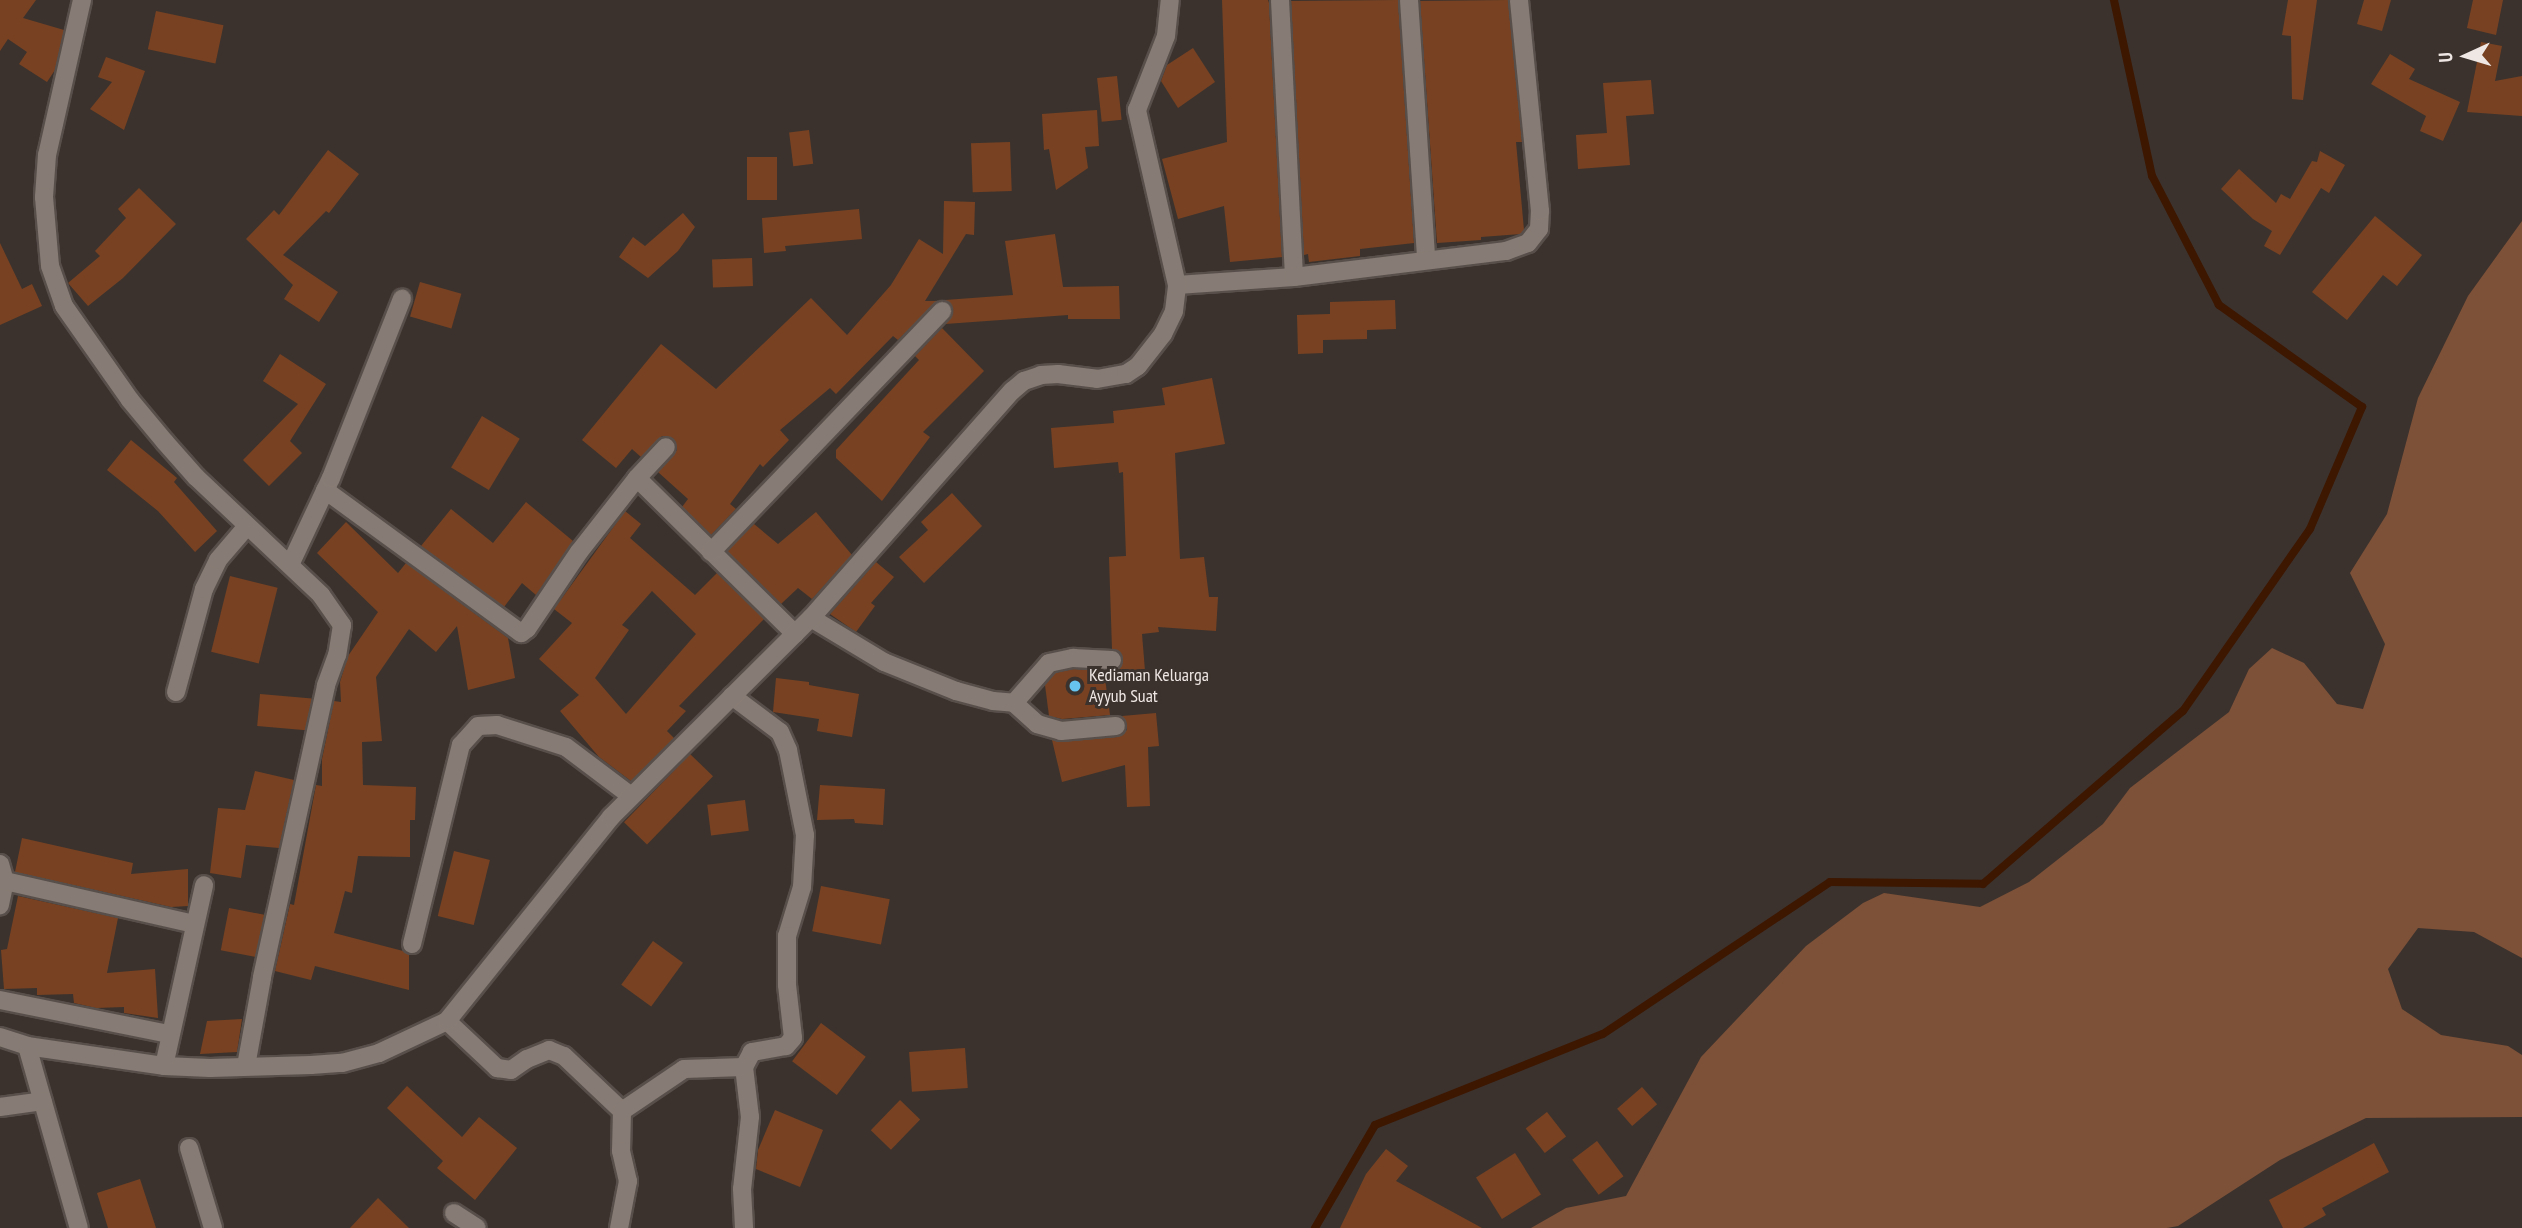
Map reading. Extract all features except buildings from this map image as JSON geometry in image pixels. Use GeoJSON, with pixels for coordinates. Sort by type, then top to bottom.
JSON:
{"type":"FeatureCollection","features":[{"type":"Feature","properties":{"kind":"street"},"geometry":{"type":"LineString","coordinates":[[82,0],[47,155],[45,230],[55,283],[64,306],[130,400],[196,477],[333,608],[342,625],[342,636],[326,687],[262,978],[246,1066]]}},
{"type":"Feature","properties":{"kind":"street"},"geometry":{"type":"LineString","coordinates":[[0,1037],[27,1046],[164,1066],[342,1063],[379,1053],[447,1021],[611,817],[811,618],[1012,391],[1024,381],[1041,376],[1058,374],[1097,379],[1126,374],[1138,366],[1163,334],[1174,311],[1177,285],[1137,110],[1166,36],[1170,0]]}},
{"type":"Feature","properties":{"kind":"street"},"geometry":{"type":"LineString","coordinates":[[1280,0],[1294,277]]}},
{"type":"Feature","properties":{"kind":"street"},"geometry":{"type":"LineString","coordinates":[[1409,0],[1426,260]]}},
{"type":"Feature","properties":{"kind":"street"},"geometry":{"type":"LineString","coordinates":[[1177,285],[1294,277],[1519,248],[1528,243],[1539,229],[1540,211],[1519,0]]}},
{"type":"Feature","properties":{"kind":"street"},"geometry":{"type":"LineString","coordinates":[[290,565],[325,490],[402,299]]}},
{"type":"Feature","properties":{"kind":"street"},"geometry":{"type":"LineString","coordinates":[[711,552],[943,311]]}},
{"type":"Feature","properties":{"kind":"street"},"geometry":{"type":"LineString","coordinates":[[325,490],[521,633],[527,629],[579,552],[637,478],[666,447]]}},
{"type":"Feature","properties":{"kind":"street"},"geometry":{"type":"LineString","coordinates":[[637,478],[795,634]]}},
{"type":"Feature","properties":{"kind":"street"},"geometry":{"type":"LineString","coordinates":[[176,692],[204,589],[218,560],[247,526]]}},
{"type":"Feature","properties":{"kind":"street"},"geometry":{"type":"LineString","coordinates":[[811,618],[884,662],[956,691],[993,701],[1014,703],[1037,724],[1060,731],[1116,726]]}},
{"type":"Feature","properties":{"kind":"street"},"geometry":{"type":"LineString","coordinates":[[1014,703],[1049,663],[1073,658],[1112,660]]}},
{"type":"Feature","properties":{"kind":"street"},"geometry":{"type":"LineString","coordinates":[[732,696],[780,732],[788,750],[805,835],[802,887],[786,947],[793,1038],[786,1046],[752,1052],[744,1067],[750,1117],[742,1189],[744,1228]]}},
{"type":"Feature","properties":{"kind":"street"},"geometry":{"type":"LineString","coordinates":[[412,944],[461,745],[478,726],[497,725],[532,733],[566,747],[631,796]]}},
{"type":"Feature","properties":{"kind":"street"},"geometry":{"type":"LineString","coordinates":[[0,905],[2,872],[194,924]]}},
{"type":"Feature","properties":{"kind":"street"},"geometry":{"type":"LineString","coordinates":[[164,1066],[204,885]]}},
{"type":"Feature","properties":{"kind":"street"},"geometry":{"type":"LineString","coordinates":[[0,1000],[169,1034]]}},
{"type":"Feature","properties":{"kind":"street"},"geometry":{"type":"LineString","coordinates":[[447,1021],[497,1068],[511,1070],[527,1059],[549,1050],[564,1056],[622,1111],[621,1151],[628,1181],[619,1228]]}},
{"type":"Feature","properties":{"kind":"street"},"geometry":{"type":"LineString","coordinates":[[27,1046],[79,1228]]}},
{"type":"Feature","properties":{"kind":"street"},"geometry":{"type":"LineString","coordinates":[[622,1111],[684,1069],[744,1067]]}},
{"type":"Feature","properties":{"kind":"street"},"geometry":{"type":"LineString","coordinates":[[0,1107],[43,1101]]}},
{"type":"Feature","properties":{"kind":"street"},"geometry":{"type":"LineString","coordinates":[[190,1148],[213,1228]]}},
{"type":"Feature","properties":{"kind":"street"},"geometry":{"type":"LineString","coordinates":[[454,1213],[477,1228]]}},
{"type":"Feature","properties":{"kind":"shaded area"},"geometry":{"type":"Polygon","coordinates":[[[2522,221],[2522,958],[2474,932],[2418,928],[2388,969],[2402,1009],[2441,1035],[2508,1046],[2522,1055],[2522,1117],[2366,1118],[2280,1160],[2178,1226],[2167,1228],[1531,1228],[1566,1208],[1626,1196],[1701,1057],[1806,946],[1863,903],[1884,893],[1980,907],[2029,882],[2103,824],[2130,788],[2229,712],[2249,669],[2272,648],[2304,663],[2337,704],[2363,709],[2385,644],[2350,573],[2387,514],[2418,398],[2468,296],[2522,221]]]}},
{"type":"Feature","properties":{"kind":"waterway"},"geometry":{"type":"LineString","coordinates":[[1315,1228],[1375,1125],[1603,1034],[1830,882],[1983,884],[2183,711],[2310,529],[2362,407],[2219,305],[2152,176],[2114,0]]}},
{"type":"Feature","properties":{"kind":"place","name":"Kediaman Keluarga Ayyub Suat"},"geometry":{"type":"Point","coordinates":[1075,686]}}]}
